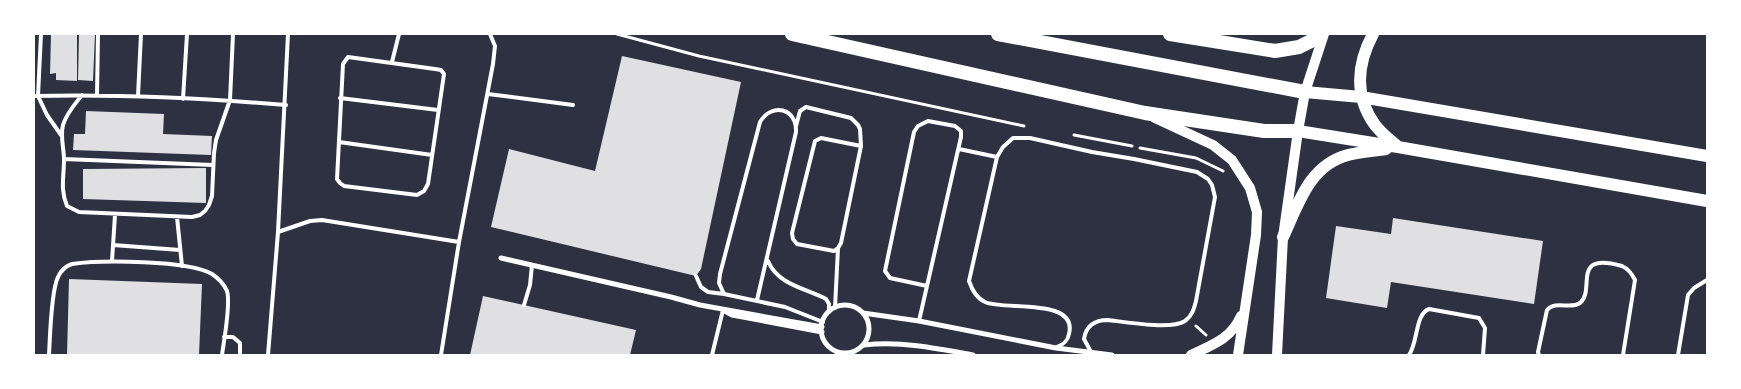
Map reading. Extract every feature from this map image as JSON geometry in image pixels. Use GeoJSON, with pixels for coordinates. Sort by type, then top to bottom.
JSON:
{"type":"FeatureCollection","features":[{"type":"Feature","properties":{"kind":"highway"},"geometry":{"type":"LineString","coordinates":[[792,34],[1145,113],[1264,131],[1298,131],[1707,201]]}},
{"type":"Feature","properties":{"kind":"highway"},"geometry":{"type":"LineString","coordinates":[[998,34],[1305,92],[1361,97],[1707,156]]}},
{"type":"Feature","properties":{"kind":"highway"},"geometry":{"type":"LineString","coordinates":[[1170,34],[1275,51],[1298,47],[1313,40],[1319,34]]}},
{"type":"Feature","properties":{"kind":"highway"},"geometry":{"type":"LineString","coordinates":[[1373,34],[1364,50],[1360,72],[1361,97],[1376,126],[1398,147]]}},
{"type":"Feature","properties":{"kind":"highway"},"geometry":{"type":"LineString","coordinates":[[1283,237],[1307,184],[1320,171],[1332,162],[1347,155],[1398,147]]}},
{"type":"Feature","properties":{"kind":"main road"},"geometry":{"type":"LineString","coordinates":[[1278,355],[1283,237],[1298,131],[1305,92],[1324,34]]}},
{"type":"Feature","properties":{"kind":"main road"},"geometry":{"type":"LineString","coordinates":[[1145,113],[1213,145],[1232,160],[1250,188],[1258,212],[1238,355]]}},
{"type":"Feature","properties":{"kind":"main road"},"geometry":{"type":"LineString","coordinates":[[1191,355],[1226,337],[1236,327],[1244,308]]}},
{"type":"Feature","properties":{"kind":"street"},"geometry":{"type":"LineString","coordinates":[[501,258],[723,310],[734,310],[822,327]]}},
{"type":"Feature","properties":{"kind":"street"},"geometry":{"type":"LineString","coordinates":[[973,355],[920,345],[881,343],[864,345],[852,352],[840,354],[827,344],[822,327],[829,312],[835,308],[850,306],[863,313],[919,321],[1056,348],[1112,355]]}},
{"type":"Feature","properties":{"kind":"street"},"geometry":{"type":"LineString","coordinates":[[863,313],[867,319],[869,332],[864,345]]}},
{"type":"Feature","properties":{"kind":"lane"},"geometry":{"type":"LineString","coordinates":[[41,34],[36,96],[46,115],[62,135]]}},
{"type":"Feature","properties":{"kind":"lane"},"geometry":{"type":"LineString","coordinates":[[97,95],[98,34]]}},
{"type":"Feature","properties":{"kind":"lane"},"geometry":{"type":"LineString","coordinates":[[138,96],[141,34]]}},
{"type":"Feature","properties":{"kind":"lane"},"geometry":{"type":"LineString","coordinates":[[183,99],[187,34]]}},
{"type":"Feature","properties":{"kind":"lane"},"geometry":{"type":"LineString","coordinates":[[82,95],[71,109],[63,124],[64,159],[62,190],[67,206],[79,212],[115,215],[177,217],[200,215],[210,205],[216,140],[230,100],[233,34]]}},
{"type":"Feature","properties":{"kind":"lane"},"geometry":{"type":"LineString","coordinates":[[392,62],[399,34]]}},
{"type":"Feature","properties":{"kind":"lane"},"geometry":{"type":"LineString","coordinates":[[441,355],[459,242],[488,94],[495,46],[490,34]]}},
{"type":"Feature","properties":{"kind":"lane"},"geometry":{"type":"LineString","coordinates":[[268,355],[278,232],[289,35]]}},
{"type":"Feature","properties":{"kind":"lane"},"geometry":{"type":"LineString","coordinates":[[348,57],[441,70],[444,74],[426,188],[417,195],[344,186],[340,183],[337,178],[340,98],[343,64],[348,57]]}},
{"type":"Feature","properties":{"kind":"lane"},"geometry":{"type":"LineString","coordinates":[[488,94],[573,105]]}},
{"type":"Feature","properties":{"kind":"lane"},"geometry":{"type":"LineString","coordinates":[[36,96],[138,96],[230,100],[286,105]]}},
{"type":"Feature","properties":{"kind":"lane"},"geometry":{"type":"LineString","coordinates":[[340,98],[438,110]]}},
{"type":"Feature","properties":{"kind":"lane"},"geometry":{"type":"LineString","coordinates":[[757,300],[768,260],[796,126],[800,111],[806,107],[851,118],[858,125],[861,146],[840,246],[838,248],[835,308]]}},
{"type":"Feature","properties":{"kind":"lane"},"geometry":{"type":"LineString","coordinates":[[724,294],[720,283],[720,274],[760,122],[768,112],[780,110],[791,115],[796,126]]}},
{"type":"Feature","properties":{"kind":"lane"},"geometry":{"type":"LineString","coordinates":[[919,321],[959,149],[961,134],[956,126],[928,121],[918,126],[914,132],[885,271],[890,278],[927,286]]}},
{"type":"Feature","properties":{"kind":"lane"},"geometry":{"type":"LineString","coordinates":[[1056,348],[1065,342],[1070,332],[1068,321],[1061,313],[1051,309],[991,304],[981,300],[971,286],[970,275],[997,157],[1007,141],[1013,138],[1019,137],[1197,172],[1208,179],[1212,185],[1215,197],[1196,301],[1190,316],[1185,321],[1170,326],[1100,320],[1094,322],[1088,327],[1084,339],[1091,352]]}},
{"type":"Feature","properties":{"kind":"lane"},"geometry":{"type":"LineString","coordinates":[[838,248],[834,251],[797,244],[793,239],[792,233],[815,140],[820,138],[861,146]]}},
{"type":"Feature","properties":{"kind":"lane"},"geometry":{"type":"LineString","coordinates":[[339,142],[432,155]]}},
{"type":"Feature","properties":{"kind":"lane"},"geometry":{"type":"LineString","coordinates":[[959,149],[997,157]]}},
{"type":"Feature","properties":{"kind":"lane"},"geometry":{"type":"LineString","coordinates":[[64,159],[213,165]]}},
{"type":"Feature","properties":{"kind":"lane"},"geometry":{"type":"LineString","coordinates":[[112,261],[115,215]]}},
{"type":"Feature","properties":{"kind":"lane"},"geometry":{"type":"LineString","coordinates":[[177,217],[182,266]]}},
{"type":"Feature","properties":{"kind":"lane"},"geometry":{"type":"LineString","coordinates":[[278,232],[310,221],[322,220],[459,242]]}},
{"type":"Feature","properties":{"kind":"lane"},"geometry":{"type":"LineString","coordinates":[[113,245],[180,250]]}},
{"type":"Feature","properties":{"kind":"lane"},"geometry":{"type":"LineString","coordinates":[[768,260],[775,273],[786,282],[826,299],[830,304],[829,312]]}},
{"type":"Feature","properties":{"kind":"lane"},"geometry":{"type":"LineString","coordinates":[[49,355],[55,285],[61,271],[66,266],[72,264],[112,261],[182,266],[212,274],[224,284],[228,301],[222,355]]}},
{"type":"Feature","properties":{"kind":"lane"},"geometry":{"type":"LineString","coordinates":[[1538,354],[1547,310],[1553,305],[1574,305],[1582,301],[1590,267],[1599,263],[1626,268],[1635,280],[1623,355]]}},
{"type":"Feature","properties":{"kind":"lane"},"geometry":{"type":"LineString","coordinates":[[524,305],[532,265]]}},
{"type":"Feature","properties":{"kind":"lane"},"geometry":{"type":"LineString","coordinates":[[696,276],[698,284],[705,291],[785,307],[822,327]]}},
{"type":"Feature","properties":{"kind":"lane"},"geometry":{"type":"LineString","coordinates":[[1678,355],[1688,295],[1694,288],[1707,280]]}},
{"type":"Feature","properties":{"kind":"lane"},"geometry":{"type":"LineString","coordinates":[[1409,355],[1416,341],[1420,316],[1429,309],[1479,318],[1485,328],[1483,355]]}},
{"type":"Feature","properties":{"kind":"lane"},"geometry":{"type":"LineString","coordinates":[[712,355],[723,310]]}},
{"type":"Feature","properties":{"kind":"lane"},"geometry":{"type":"LineString","coordinates":[[224,337],[233,337],[240,343],[240,355]]}},
{"type":"Feature","properties":{"kind":"path"},"geometry":{"type":"LineString","coordinates":[[617,34],[700,56],[1032,127]]}},
{"type":"Feature","properties":{"kind":"path"},"geometry":{"type":"LineString","coordinates":[[1070,135],[1196,158],[1221,171],[1242,174]]}},
{"type":"Feature","properties":{"kind":"building"},"geometry":{"type":"Polygon","coordinates":[[[51,34],[77,34],[77,81],[56,80],[56,73],[50,74],[51,34]]]}},
{"type":"Feature","properties":{"kind":"building"},"geometry":{"type":"Polygon","coordinates":[[[79,34],[95,34],[93,81],[78,80],[79,34]]]}},
{"type":"Feature","properties":{"kind":"building"},"geometry":{"type":"Polygon","coordinates":[[[622,56],[741,82],[701,269],[696,276],[491,227],[509,149],[595,171],[622,56]]]}},
{"type":"Feature","properties":{"kind":"building"},"geometry":{"type":"Polygon","coordinates":[[[86,111],[164,114],[163,134],[212,136],[211,155],[73,150],[74,134],[85,134],[86,111]]]}},
{"type":"Feature","properties":{"kind":"building"},"geometry":{"type":"Polygon","coordinates":[[[206,168],[206,203],[83,199],[83,169],[206,168]]]}},
{"type":"Feature","properties":{"kind":"building"},"geometry":{"type":"Polygon","coordinates":[[[1393,218],[1543,241],[1534,304],[1391,282],[1387,308],[1326,298],[1336,226],[1391,234],[1393,218]]]}},
{"type":"Feature","properties":{"kind":"building"},"geometry":{"type":"Polygon","coordinates":[[[69,279],[202,284],[199,355],[67,355],[69,279]]]}},
{"type":"Feature","properties":{"kind":"building"},"geometry":{"type":"Polygon","coordinates":[[[483,296],[636,330],[630,355],[470,355],[483,296]]]}}]}
